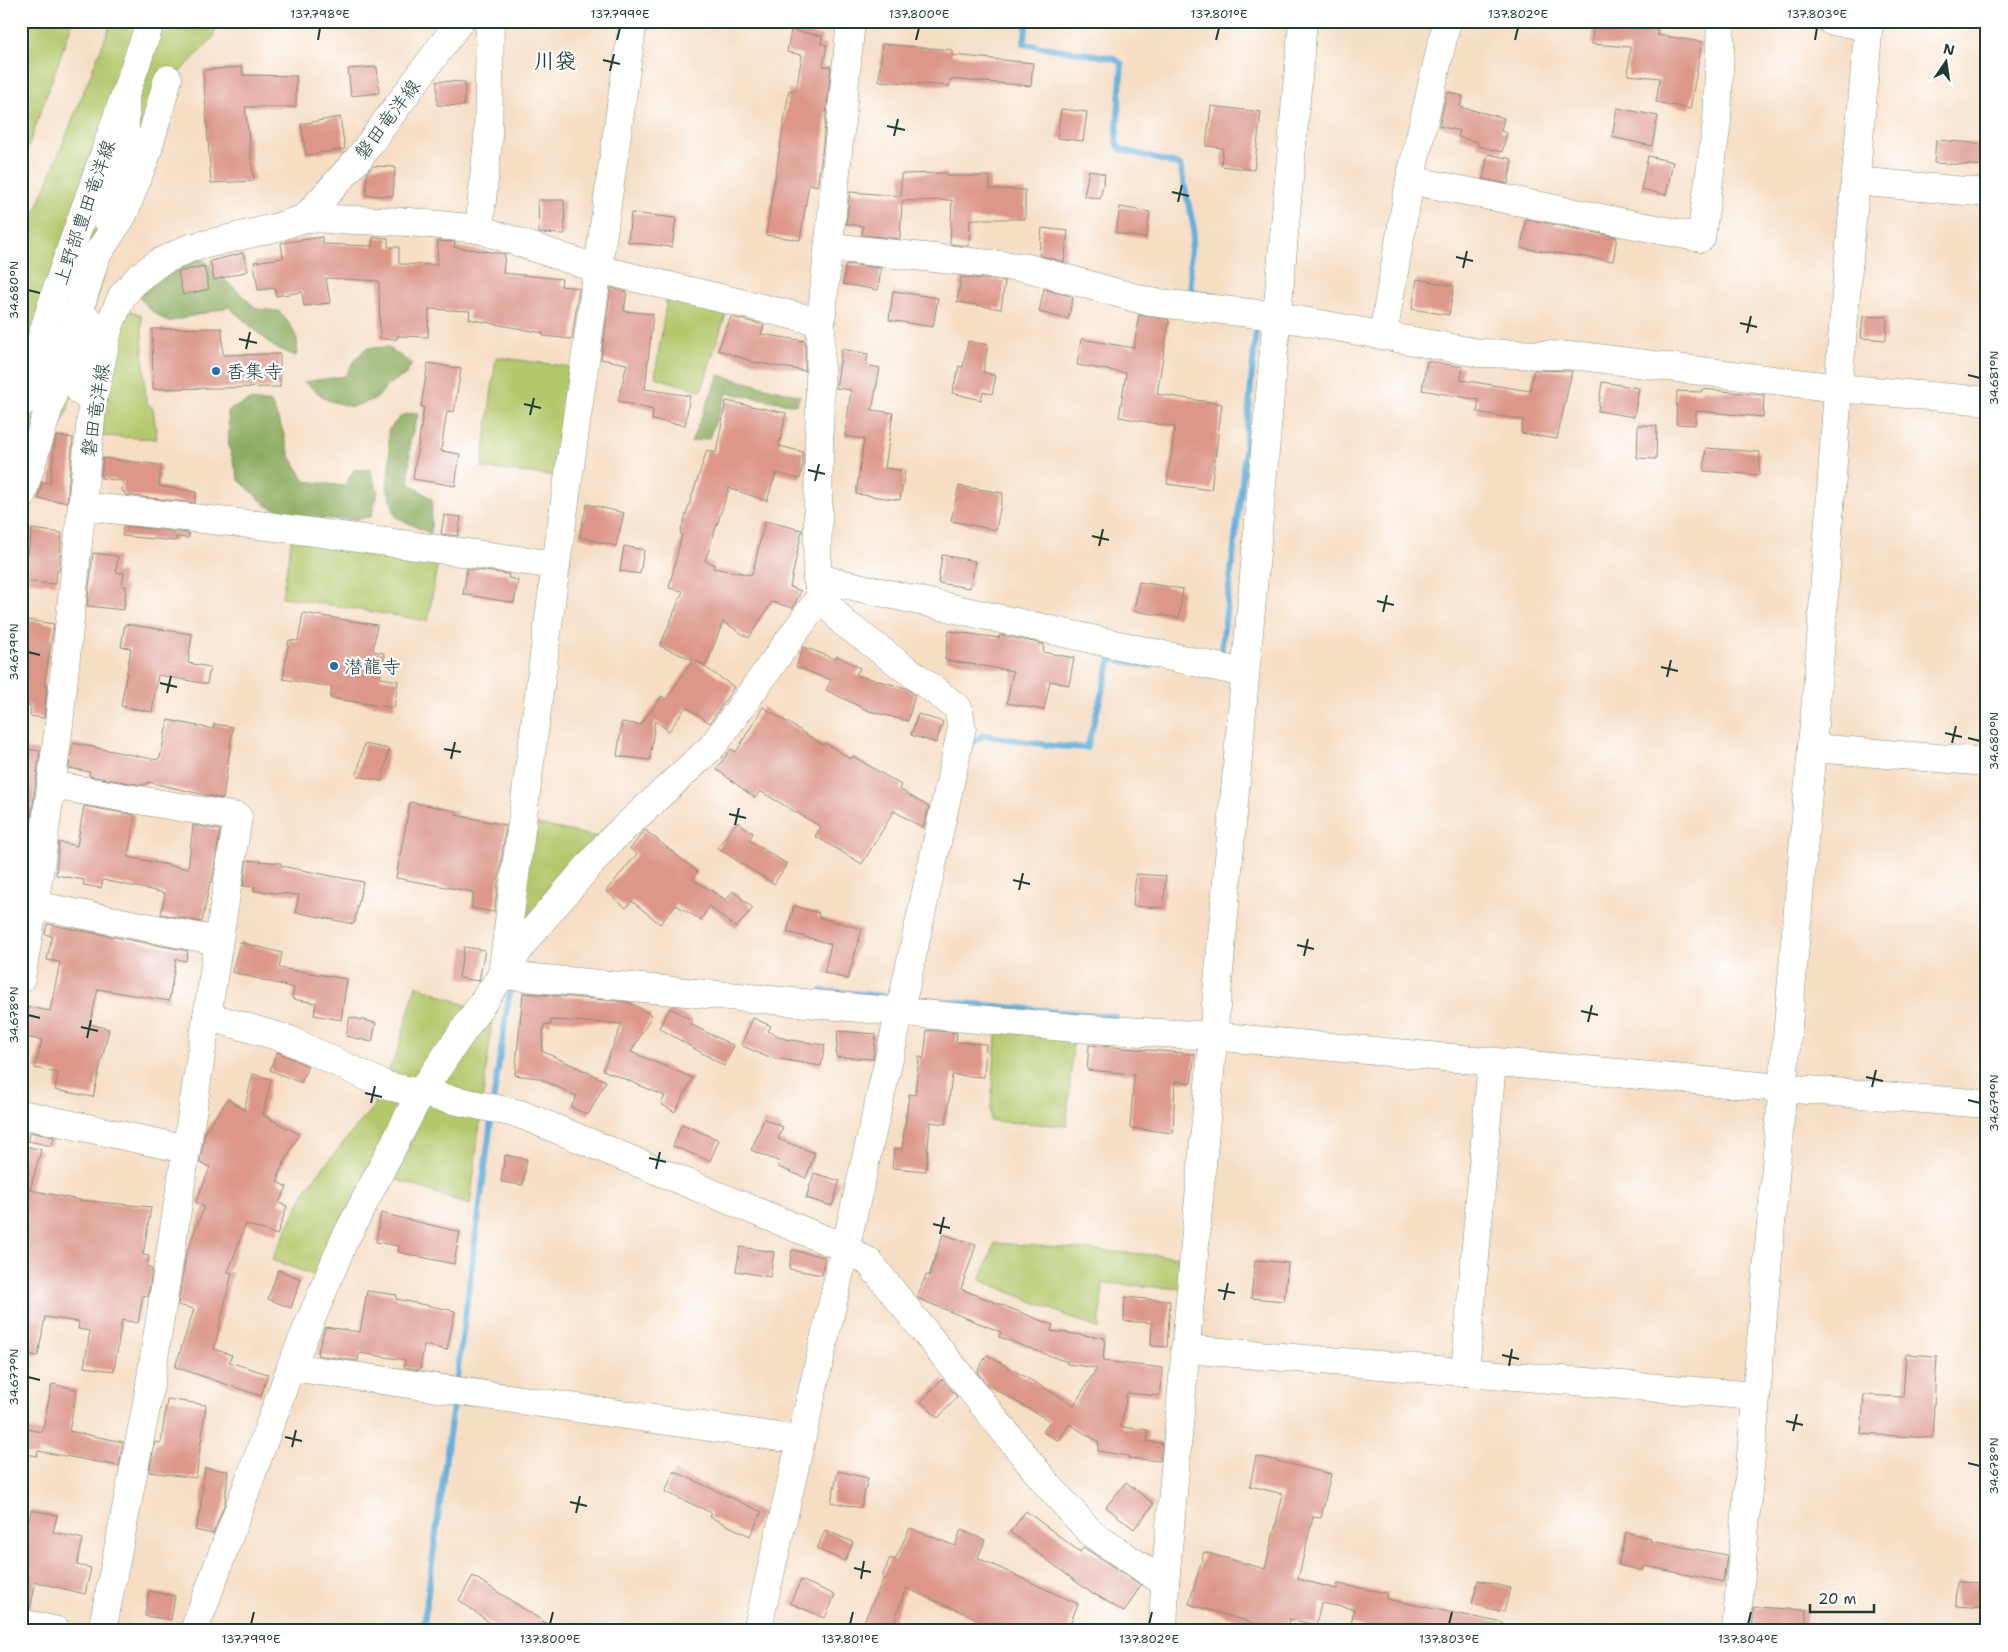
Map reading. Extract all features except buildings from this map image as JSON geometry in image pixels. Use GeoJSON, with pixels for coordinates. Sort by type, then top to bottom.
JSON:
{"type":"FeatureCollection","features":[{"type":"Feature","properties":{"kind":"street","name":"上野部豊田竜洋線"},"geometry":{"type":"LineString","coordinates":[[21,404],[57,288],[151,21]]}},
{"type":"Feature","properties":{"kind":"street","name":"磐田竜洋線"},"geometry":{"type":"LineString","coordinates":[[21,978],[34,905],[51,785],[93,400],[109,326],[122,296],[137,279],[158,263],[190,248],[278,227],[304,218],[359,158],[460,21]]}},
{"type":"Feature","properties":{"kind":"street"},"geometry":{"type":"LineString","coordinates":[[479,228],[488,140],[490,21]]}},
{"type":"Feature","properties":{"kind":"street"},"geometry":{"type":"LineString","coordinates":[[502,975],[556,565],[632,21]]}},
{"type":"Feature","properties":{"kind":"street"},"geometry":{"type":"LineString","coordinates":[[194,1631],[291,1367],[343,1243],[421,1092],[530,934],[611,840],[712,747],[819,587],[821,322],[830,247],[851,21]]}},
{"type":"Feature","properties":{"kind":"street"},"geometry":{"type":"LineString","coordinates":[[1163,1631],[1165,1583],[1212,1036],[1302,21]]}},
{"type":"Feature","properties":{"kind":"street"},"geometry":{"type":"LineString","coordinates":[[1383,335],[1410,180],[1447,21]]}},
{"type":"Feature","properties":{"kind":"street"},"geometry":{"type":"LineString","coordinates":[[1410,180],[1701,238],[1717,122],[1721,21]]}},
{"type":"Feature","properties":{"kind":"street"},"geometry":{"type":"LineString","coordinates":[[1736,1631],[1820,653],[1838,388],[1869,23],[1831,21]]}},
{"type":"Feature","properties":{"kind":"street"},"geometry":{"type":"LineString","coordinates":[[93,400],[81,392],[96,256],[124,215],[147,153],[168,79]]}},
{"type":"Feature","properties":{"kind":"street"},"geometry":{"type":"LineString","coordinates":[[21,497],[96,256],[118,174],[125,134],[125,96]]}},
{"type":"Feature","properties":{"kind":"street"},"geometry":{"type":"LineString","coordinates":[[1855,181],[1987,193]]}},
{"type":"Feature","properties":{"kind":"street"},"geometry":{"type":"LineString","coordinates":[[304,218],[409,222],[479,228],[598,269],[821,322]]}},
{"type":"Feature","properties":{"kind":"street"},"geometry":{"type":"LineString","coordinates":[[830,247],[1028,268],[1150,302],[1276,316],[1479,353],[1581,356],[1838,388],[1987,401]]}},
{"type":"Feature","properties":{"kind":"street"},"geometry":{"type":"LineString","coordinates":[[82,506],[276,527],[556,565]]}},
{"type":"Feature","properties":{"kind":"street"},"geometry":{"type":"LineString","coordinates":[[819,587],[1244,673]]}},
{"type":"Feature","properties":{"kind":"street"},"geometry":{"type":"LineString","coordinates":[[757,1631],[900,1011],[962,728],[958,708],[843,622],[819,587]]}},
{"type":"Feature","properties":{"kind":"street"},"geometry":{"type":"LineString","coordinates":[[1812,744],[1825,749],[1987,762]]}},
{"type":"Feature","properties":{"kind":"street"},"geometry":{"type":"LineString","coordinates":[[51,785],[238,817],[147,1403],[102,1631]]}},
{"type":"Feature","properties":{"kind":"street"},"geometry":{"type":"LineString","coordinates":[[34,905],[218,941]]}},
{"type":"Feature","properties":{"kind":"street"},"geometry":{"type":"LineString","coordinates":[[502,975],[1074,1028],[1212,1036],[1782,1088],[1987,1104]]}},
{"type":"Feature","properties":{"kind":"street"},"geometry":{"type":"LineString","coordinates":[[207,1016],[287,1039],[387,1086],[520,1114],[845,1248],[869,1262],[1046,1483],[1092,1534],[1165,1583]]}},
{"type":"Feature","properties":{"kind":"street"},"geometry":{"type":"LineString","coordinates":[[1465,1372],[1492,1062]]}},
{"type":"Feature","properties":{"kind":"street"},"geometry":{"type":"LineString","coordinates":[[21,1114],[186,1149]]}},
{"type":"Feature","properties":{"kind":"street"},"geometry":{"type":"LineString","coordinates":[[1185,1349],[1756,1396]]}},
{"type":"Feature","properties":{"kind":"street"},"geometry":{"type":"LineString","coordinates":[[291,1367],[800,1440]]}},
{"type":"Feature","properties":{"kind":"street"},"geometry":{"type":"LineString","coordinates":[[21,1623],[57,1631]]}},
{"type":"Feature","properties":{"kind":"green space"},"geometry":{"type":"Polygon","coordinates":[[[21,21],[73,21],[21,167],[21,21]]]}},
{"type":"Feature","properties":{"kind":"green space"},"geometry":{"type":"Polygon","coordinates":[[[112,21],[218,21],[213,38],[177,75],[120,221],[77,365],[68,409],[30,492],[21,521],[21,248],[112,21]]]}},
{"type":"Feature","properties":{"kind":"green space"},"geometry":{"type":"Polygon","coordinates":[[[185,250],[205,261],[257,309],[279,311],[291,326],[296,337],[296,356],[274,347],[229,307],[168,322],[149,309],[136,293],[185,250]]]}},
{"type":"Feature","properties":{"kind":"green space"},"geometry":{"type":"Polygon","coordinates":[[[667,297],[727,311],[701,391],[655,377],[667,297]]]}},
{"type":"Feature","properties":{"kind":"green space"},"geometry":{"type":"Polygon","coordinates":[[[125,309],[141,315],[146,402],[153,408],[157,439],[101,436],[110,356],[125,309]]]}},
{"type":"Feature","properties":{"kind":"green space"},"geometry":{"type":"Polygon","coordinates":[[[388,347],[412,364],[405,375],[388,385],[376,399],[352,407],[327,400],[304,382],[345,376],[354,361],[366,348],[388,347]]]}},
{"type":"Feature","properties":{"kind":"green space"},"geometry":{"type":"Polygon","coordinates":[[[496,357],[579,368],[556,476],[482,468],[496,357]]]}},
{"type":"Feature","properties":{"kind":"green space"},"geometry":{"type":"Polygon","coordinates":[[[719,375],[800,396],[796,405],[727,393],[709,438],[691,442],[719,375]]]}},
{"type":"Feature","properties":{"kind":"green space"},"geometry":{"type":"Polygon","coordinates":[[[250,400],[271,403],[282,428],[290,456],[305,481],[344,486],[354,470],[370,470],[378,492],[371,517],[349,520],[300,517],[267,506],[239,480],[229,447],[228,411],[250,400]]]}},
{"type":"Feature","properties":{"kind":"green space"},"geometry":{"type":"Polygon","coordinates":[[[419,412],[410,440],[409,483],[432,499],[431,534],[396,517],[387,487],[390,458],[388,430],[402,415],[419,412]]]}},
{"type":"Feature","properties":{"kind":"green space"},"geometry":{"type":"Polygon","coordinates":[[[292,536],[438,560],[428,621],[282,597],[292,536]]]}},
{"type":"Feature","properties":{"kind":"green space"},"geometry":{"type":"Polygon","coordinates":[[[522,821],[611,840],[504,959],[522,821]]]}},
{"type":"Feature","properties":{"kind":"green space"},"geometry":{"type":"Polygon","coordinates":[[[497,981],[470,1205],[386,1176],[327,1280],[272,1260],[307,1187],[372,1108],[398,1050],[416,985],[478,1010],[497,981]]]}},
{"type":"Feature","properties":{"kind":"green space"},"geometry":{"type":"Polygon","coordinates":[[[997,1023],[1074,1028],[1067,1126],[990,1121],[997,1023]]]}},
{"type":"Feature","properties":{"kind":"green space"},"geometry":{"type":"Polygon","coordinates":[[[995,1243],[1184,1257],[1183,1289],[1103,1283],[1099,1329],[980,1280],[995,1243]]]}},
{"type":"Feature","properties":{"kind":"waterway"},"geometry":{"type":"LineString","coordinates":[[1027,21],[1024,44],[1113,58],[1122,64],[1116,142],[1120,149],[1180,165],[1194,229],[1190,257],[1191,292],[1216,296]]}},
{"type":"Feature","properties":{"kind":"waterway"},"geometry":{"type":"LineString","coordinates":[[1220,662],[1242,483],[1257,319]]}},
{"type":"Feature","properties":{"kind":"waterway"},"geometry":{"type":"LineString","coordinates":[[970,748],[971,744],[983,735],[1054,746],[1087,748],[1111,659],[1151,666]]}},
{"type":"Feature","properties":{"kind":"waterway"},"geometry":{"type":"LineString","coordinates":[[493,1102],[511,983]]}},
{"type":"Feature","properties":{"kind":"waterway"},"geometry":{"type":"LineString","coordinates":[[822,991],[897,997]]}},
{"type":"Feature","properties":{"kind":"waterway"},"geometry":{"type":"LineString","coordinates":[[909,998],[1116,1017]]}},
{"type":"Feature","properties":{"kind":"waterway"},"geometry":{"type":"LineString","coordinates":[[456,1384],[492,1114]]}},
{"type":"Feature","properties":{"kind":"waterway"},"geometry":{"type":"LineString","coordinates":[[423,1631],[454,1397]]}},
{"type":"Feature","properties":{"kind":"place","name":"香集寺"},"geometry":{"type":"Point","coordinates":[216,371]}},
{"type":"Feature","properties":{"kind":"place","name":"潜龍寺"},"geometry":{"type":"Point","coordinates":[334,666]}},
{"type":"Feature","properties":{"kind":"district","name":"川袋"},"geometry":{"type":"Point","coordinates":[555,61]}}]}
